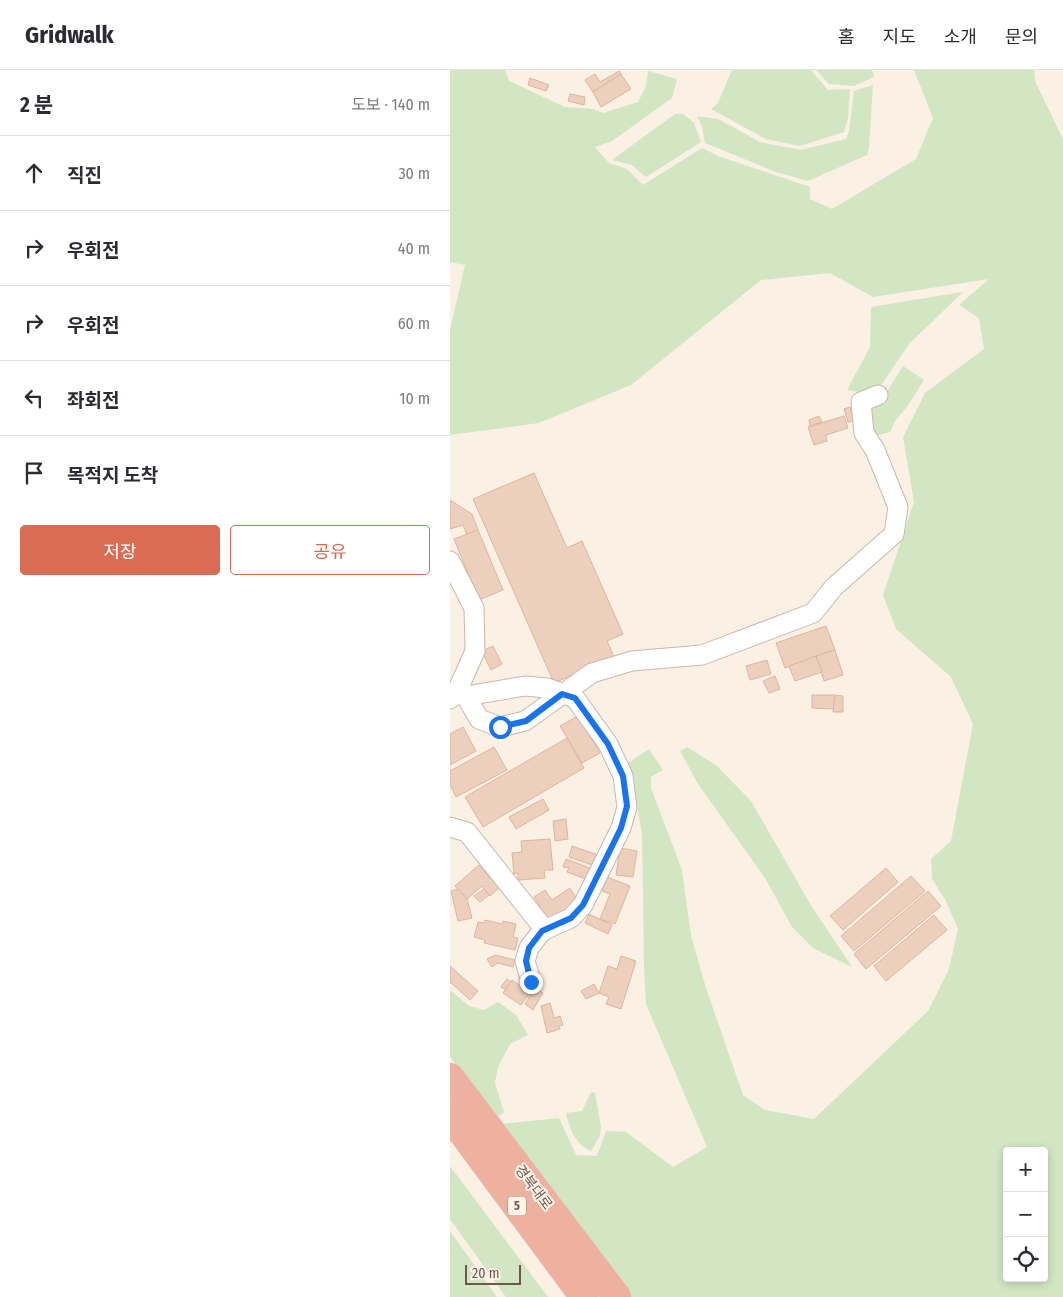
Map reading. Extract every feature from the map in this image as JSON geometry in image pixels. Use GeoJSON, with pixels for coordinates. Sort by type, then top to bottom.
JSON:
{"type":"FeatureCollection","features":[{"type":"Feature","properties":{"kind":"highway","name":"경북대로"},"geometry":{"type":"LineString","coordinates":[[450,1077],[617,1297]]}},
{"type":"Feature","properties":{"kind":"highway","name":"경북대로"},"geometry":{"type":"LineString","coordinates":[[450,1116],[584,1297]]}},
{"type":"Feature","properties":{"kind":"street"},"geometry":{"type":"LineString","coordinates":[[457,696],[479,719],[500,727],[526,721],[592,673],[632,661],[702,654],[813,613],[834,587],[894,534],[898,507],[875,450],[864,433],[861,402],[878,395]]}},
{"type":"Feature","properties":{"kind":"street"},"geometry":{"type":"LineString","coordinates":[[450,561],[474,608],[475,651],[457,696]]}},
{"type":"Feature","properties":{"kind":"street"},"geometry":{"type":"LineString","coordinates":[[457,696],[525,686],[547,688],[575,698],[608,744],[623,776],[627,806],[621,828],[583,905],[571,918],[542,931],[529,948],[526,961],[531,982]]}},
{"type":"Feature","properties":{"kind":"street"},"geometry":{"type":"LineString","coordinates":[[450,827],[467,832],[545,930]]}},
{"type":"Feature","properties":{"kind":"green space"},"geometry":{"type":"Polygon","coordinates":[[[450,70],[505,70],[509,81],[565,107],[593,109],[603,113],[638,102],[646,86],[648,71],[677,79],[672,98],[612,141],[595,147],[609,163],[627,169],[643,185],[702,148],[718,156],[810,187],[810,199],[832,209],[916,159],[933,118],[914,70],[1034,70],[1035,81],[1063,139],[1063,1297],[631,1297],[501,1124],[559,1118],[576,1155],[597,1156],[606,1131],[626,1132],[673,1167],[707,1147],[646,1004],[642,833],[628,763],[649,749],[663,770],[651,777],[651,788],[682,870],[691,936],[706,988],[743,1095],[765,1110],[814,1119],[928,1011],[949,969],[958,929],[946,901],[932,879],[931,859],[951,841],[973,724],[951,677],[896,629],[883,595],[914,502],[903,437],[925,393],[984,349],[979,318],[959,305],[989,279],[873,297],[830,273],[761,280],[631,385],[539,423],[450,435],[450,330],[465,265],[450,262],[450,70]]]}},
{"type":"Feature","properties":{"kind":"green space"},"geometry":{"type":"Polygon","coordinates":[[[732,70],[811,70],[828,90],[850,89],[848,118],[844,132],[800,146],[766,139],[711,109],[718,103],[732,70]]]}},
{"type":"Feature","properties":{"kind":"green space"},"geometry":{"type":"Polygon","coordinates":[[[816,70],[872,70],[874,77],[854,86],[829,84],[816,70]]]}},
{"type":"Feature","properties":{"kind":"green space"},"geometry":{"type":"Polygon","coordinates":[[[873,85],[867,155],[808,181],[776,172],[705,143],[702,127],[697,116],[718,119],[760,142],[801,150],[846,139],[849,131],[854,91],[873,85]]]}},
{"type":"Feature","properties":{"kind":"green space"},"geometry":{"type":"Polygon","coordinates":[[[675,114],[683,114],[694,123],[701,142],[646,177],[632,165],[612,160],[675,114]]]}},
{"type":"Feature","properties":{"kind":"green space"},"geometry":{"type":"Polygon","coordinates":[[[963,292],[909,344],[882,384],[872,394],[847,390],[870,347],[871,307],[963,292]]]}},
{"type":"Feature","properties":{"kind":"green space"},"geometry":{"type":"Polygon","coordinates":[[[903,366],[924,380],[909,404],[895,421],[890,432],[876,436],[867,422],[868,405],[885,395],[903,366]]]}},
{"type":"Feature","properties":{"kind":"green space"},"geometry":{"type":"Polygon","coordinates":[[[687,747],[717,766],[751,801],[812,907],[852,967],[813,948],[792,927],[765,878],[698,784],[680,751],[687,747]]]}},
{"type":"Feature","properties":{"kind":"green space"},"geometry":{"type":"Polygon","coordinates":[[[450,990],[469,1006],[484,1010],[498,1002],[516,1015],[528,1035],[510,1044],[498,1067],[495,1083],[504,1112],[499,1116],[492,1112],[450,1057],[450,990]]]}},
{"type":"Feature","properties":{"kind":"green space"},"geometry":{"type":"Polygon","coordinates":[[[591,1092],[595,1093],[601,1126],[600,1136],[591,1151],[577,1140],[566,1113],[582,1111],[591,1092]]]}},
{"type":"Feature","properties":{"kind":"green space"},"geometry":{"type":"Polygon","coordinates":[[[450,1166],[548,1297],[506,1297],[450,1219],[450,1166]]]}},
{"type":"Feature","properties":{"kind":"green space"},"geometry":{"type":"Polygon","coordinates":[[[450,1231],[497,1297],[450,1297],[450,1231]]]}},
{"type":"Feature","properties":{"kind":"building"},"geometry":{"type":"Polygon","coordinates":[[[619,71],[621,74],[593,92],[585,80],[595,74],[600,82],[619,71]]]}},
{"type":"Feature","properties":{"kind":"building"},"geometry":{"type":"Polygon","coordinates":[[[621,74],[631,89],[601,107],[593,92],[621,74]]]}},
{"type":"Feature","properties":{"kind":"building"},"geometry":{"type":"Polygon","coordinates":[[[530,78],[549,85],[546,91],[528,85],[530,78]]]}},
{"type":"Feature","properties":{"kind":"building"},"geometry":{"type":"Polygon","coordinates":[[[570,94],[585,97],[584,105],[568,101],[570,94]]]}},
{"type":"Feature","properties":{"kind":"building"},"geometry":{"type":"Polygon","coordinates":[[[850,407],[854,421],[848,422],[844,409],[850,407]]]}},
{"type":"Feature","properties":{"kind":"building"},"geometry":{"type":"Polygon","coordinates":[[[819,416],[822,422],[810,426],[809,420],[819,416]]]}},
{"type":"Feature","properties":{"kind":"building"},"geometry":{"type":"Polygon","coordinates":[[[844,416],[848,428],[826,435],[827,441],[814,445],[808,427],[844,416]]]}},
{"type":"Feature","properties":{"kind":"building"},"geometry":{"type":"Polygon","coordinates":[[[534,473],[567,548],[582,541],[623,634],[607,641],[614,657],[554,683],[473,499],[534,473]]]}},
{"type":"Feature","properties":{"kind":"building"},"geometry":{"type":"Polygon","coordinates":[[[450,500],[472,514],[478,530],[467,535],[463,525],[450,529],[450,500]]]}},
{"type":"Feature","properties":{"kind":"building"},"geometry":{"type":"Polygon","coordinates":[[[478,530],[503,590],[479,600],[454,539],[478,530]]]}},
{"type":"Feature","properties":{"kind":"building"},"geometry":{"type":"Polygon","coordinates":[[[826,626],[835,650],[785,668],[776,643],[826,626]]]}},
{"type":"Feature","properties":{"kind":"building"},"geometry":{"type":"Polygon","coordinates":[[[493,646],[502,664],[491,670],[482,651],[493,646]]]}},
{"type":"Feature","properties":{"kind":"building"},"geometry":{"type":"Polygon","coordinates":[[[835,650],[843,675],[824,681],[816,656],[835,650]]]}},
{"type":"Feature","properties":{"kind":"building"},"geometry":{"type":"Polygon","coordinates":[[[816,656],[822,672],[795,681],[789,666],[816,656]]]}},
{"type":"Feature","properties":{"kind":"building"},"geometry":{"type":"Polygon","coordinates":[[[767,660],[771,674],[750,680],[746,666],[767,660]]]}},
{"type":"Feature","properties":{"kind":"building"},"geometry":{"type":"Polygon","coordinates":[[[775,676],[780,689],[769,693],[763,681],[775,676]]]}},
{"type":"Feature","properties":{"kind":"building"},"geometry":{"type":"Polygon","coordinates":[[[812,695],[835,695],[834,709],[812,708],[812,695]]]}},
{"type":"Feature","properties":{"kind":"building"},"geometry":{"type":"Polygon","coordinates":[[[835,695],[843,696],[843,712],[833,712],[835,695]]]}},
{"type":"Feature","properties":{"kind":"building"},"geometry":{"type":"Polygon","coordinates":[[[578,716],[600,753],[582,763],[560,726],[578,716]]]}},
{"type":"Feature","properties":{"kind":"building"},"geometry":{"type":"Polygon","coordinates":[[[463,727],[476,751],[450,765],[450,734],[463,727]]]}},
{"type":"Feature","properties":{"kind":"building"},"geometry":{"type":"Polygon","coordinates":[[[567,738],[584,768],[483,827],[465,797],[567,738]]]}},
{"type":"Feature","properties":{"kind":"building"},"geometry":{"type":"Polygon","coordinates":[[[494,747],[507,770],[456,797],[450,785],[450,771],[494,747]]]}},
{"type":"Feature","properties":{"kind":"building"},"geometry":{"type":"Polygon","coordinates":[[[543,799],[549,810],[516,829],[509,817],[543,799]]]}},
{"type":"Feature","properties":{"kind":"building"},"geometry":{"type":"Polygon","coordinates":[[[566,819],[568,839],[555,841],[553,821],[566,819]]]}},
{"type":"Feature","properties":{"kind":"building"},"geometry":{"type":"Polygon","coordinates":[[[550,839],[553,870],[544,870],[545,878],[518,880],[518,873],[514,874],[512,853],[522,852],[521,841],[550,839]]]}},
{"type":"Feature","properties":{"kind":"building"},"geometry":{"type":"Polygon","coordinates":[[[572,846],[598,855],[595,866],[569,857],[572,846]]]}},
{"type":"Feature","properties":{"kind":"building"},"geometry":{"type":"Polygon","coordinates":[[[620,848],[637,851],[633,877],[616,875],[620,848]]]}},
{"type":"Feature","properties":{"kind":"building"},"geometry":{"type":"Polygon","coordinates":[[[566,859],[590,868],[586,879],[567,872],[569,868],[563,867],[566,859]]]}},
{"type":"Feature","properties":{"kind":"building"},"geometry":{"type":"Polygon","coordinates":[[[479,865],[499,888],[490,896],[482,886],[467,899],[455,886],[479,865]]]}},
{"type":"Feature","properties":{"kind":"building"},"geometry":{"type":"Polygon","coordinates":[[[886,868],[898,882],[843,930],[830,916],[886,868]]]}},
{"type":"Feature","properties":{"kind":"building"},"geometry":{"type":"Polygon","coordinates":[[[911,876],[925,891],[854,951],[841,936],[911,876]]]}},
{"type":"Feature","properties":{"kind":"building"},"geometry":{"type":"Polygon","coordinates":[[[607,877],[630,886],[615,924],[600,919],[610,894],[602,891],[607,877]]]}},
{"type":"Feature","properties":{"kind":"building"},"geometry":{"type":"Polygon","coordinates":[[[570,888],[579,902],[547,923],[537,907],[540,906],[534,897],[545,890],[552,900],[570,888]]]}},
{"type":"Feature","properties":{"kind":"building"},"geometry":{"type":"Polygon","coordinates":[[[458,889],[467,899],[472,918],[458,921],[451,891],[458,889]]]}},
{"type":"Feature","properties":{"kind":"building"},"geometry":{"type":"Polygon","coordinates":[[[484,889],[489,895],[480,902],[474,896],[484,889]]]}},
{"type":"Feature","properties":{"kind":"building"},"geometry":{"type":"Polygon","coordinates":[[[928,891],[941,906],[866,969],[854,954],[928,891]]]}},
{"type":"Feature","properties":{"kind":"building"},"geometry":{"type":"Polygon","coordinates":[[[589,914],[612,925],[608,934],[585,923],[589,914]]]}},
{"type":"Feature","properties":{"kind":"building"},"geometry":{"type":"Polygon","coordinates":[[[934,915],[947,930],[886,981],[874,966],[934,915]]]}},
{"type":"Feature","properties":{"kind":"building"},"geometry":{"type":"Polygon","coordinates":[[[485,920],[502,924],[503,921],[516,924],[513,937],[518,938],[515,950],[484,943],[485,940],[474,937],[478,922],[484,923],[485,920]]]}},
{"type":"Feature","properties":{"kind":"building"},"geometry":{"type":"Polygon","coordinates":[[[495,955],[515,960],[513,967],[498,963],[492,967],[487,959],[495,955]]]}},
{"type":"Feature","properties":{"kind":"building"},"geometry":{"type":"Polygon","coordinates":[[[621,956],[636,961],[621,1009],[606,1004],[609,997],[599,993],[608,966],[617,969],[621,956]]]}},
{"type":"Feature","properties":{"kind":"building"},"geometry":{"type":"Polygon","coordinates":[[[450,966],[478,991],[470,1000],[450,982],[450,966]]]}},
{"type":"Feature","properties":{"kind":"building"},"geometry":{"type":"Polygon","coordinates":[[[507,979],[511,982],[506,990],[501,987],[507,979]]]}},
{"type":"Feature","properties":{"kind":"building"},"geometry":{"type":"Polygon","coordinates":[[[512,980],[530,993],[521,1005],[503,993],[512,980]]]}},
{"type":"Feature","properties":{"kind":"building"},"geometry":{"type":"Polygon","coordinates":[[[594,984],[599,993],[586,999],[581,991],[594,984]]]}},
{"type":"Feature","properties":{"kind":"building"},"geometry":{"type":"Polygon","coordinates":[[[535,988],[543,993],[533,1010],[525,1004],[535,988]]]}},
{"type":"Feature","properties":{"kind":"building"},"geometry":{"type":"Polygon","coordinates":[[[550,1003],[554,1018],[560,1016],[563,1025],[559,1026],[560,1029],[547,1033],[541,1006],[550,1003]]]}},
{"type":"Feature","properties":{"kind":"route"},"geometry":{"type":"LineString","coordinates":[[500,727],[526,721],[562,694],[575,698],[608,744],[623,776],[627,806],[621,828],[583,905],[571,918],[542,931],[529,948],[526,968],[531,982]]}}]}
